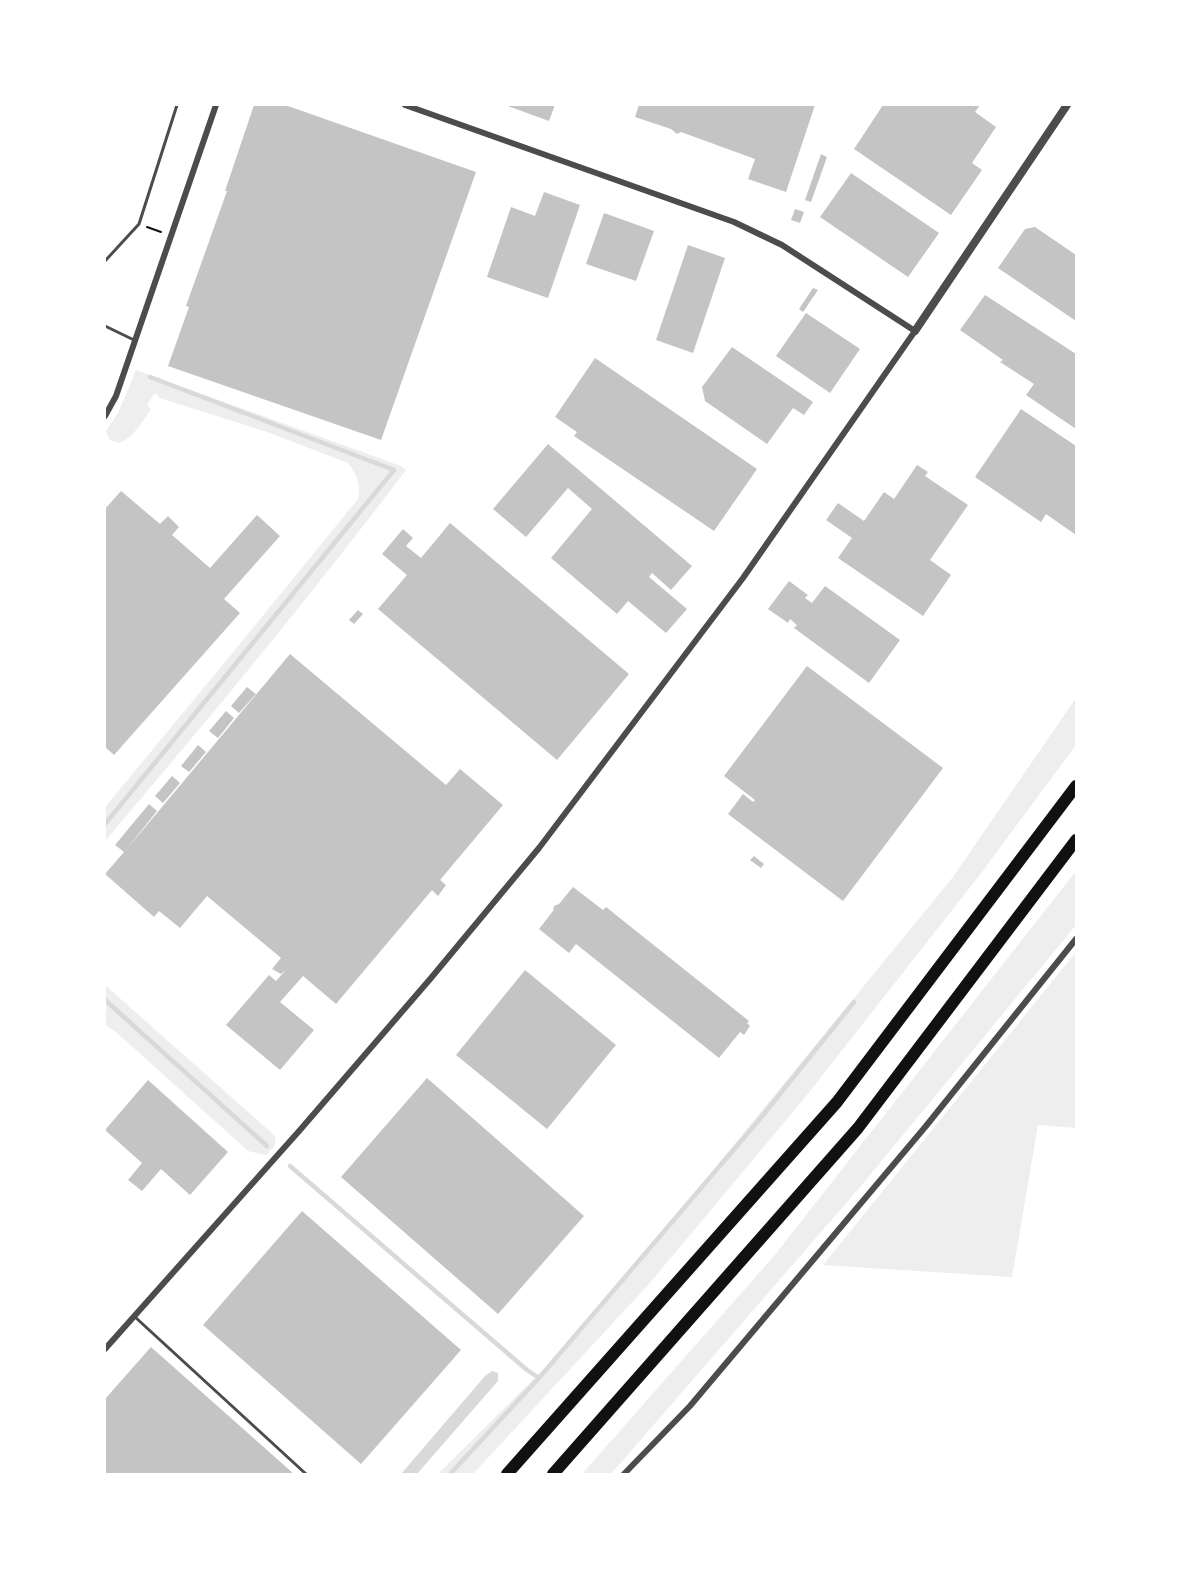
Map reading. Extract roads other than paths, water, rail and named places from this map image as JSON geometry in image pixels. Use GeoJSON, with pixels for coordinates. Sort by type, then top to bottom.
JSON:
{"type":"FeatureCollection","features":[{"type":"Feature","properties":{"kind":"highway"},"geometry":{"type":"LineString","coordinates":[[507,1474],[837,1102],[1076,786]]}},
{"type":"Feature","properties":{"kind":"highway"},"geometry":{"type":"LineString","coordinates":[[553,1474],[858,1128],[1076,840]]}},
{"type":"Feature","properties":{"kind":"street"},"geometry":{"type":"LineString","coordinates":[[105,416],[116,396],[216,105]]}},
{"type":"Feature","properties":{"kind":"street"},"geometry":{"type":"LineString","coordinates":[[405,105],[734,222],[782,245],[915,331]]}},
{"type":"Feature","properties":{"kind":"street"},"geometry":{"type":"LineString","coordinates":[[105,1349],[385,1032],[538,848],[743,578],[915,331],[1067,105]]}},
{"type":"Feature","properties":{"kind":"street"},"geometry":{"type":"LineString","coordinates":[[624,1474],[713,1379],[918,1135],[1076,939]]}},
{"type":"Feature","properties":{"kind":"lane"},"geometry":{"type":"LineString","coordinates":[[105,261],[139,224],[177,105]]}},
{"type":"Feature","properties":{"kind":"lane"},"geometry":{"type":"LineString","coordinates":[[105,326],[135,341]]}},
{"type":"Feature","properties":{"kind":"lane"},"geometry":{"type":"LineString","coordinates":[[134,1317],[306,1474]]}},
{"type":"Feature","properties":{"kind":"waterway"},"geometry":{"type":"LineString","coordinates":[[105,824],[394,470],[150,377]]}},
{"type":"Feature","properties":{"kind":"waterway"},"geometry":{"type":"LineString","coordinates":[[105,1000],[267,1146]]}},
{"type":"Feature","properties":{"kind":"waterway"},"geometry":{"type":"LineString","coordinates":[[539,1378],[759,1120],[854,1002]]}},
{"type":"Feature","properties":{"kind":"waterway"},"geometry":{"type":"LineString","coordinates":[[290,1166],[539,1378],[450,1474]]}}]}
